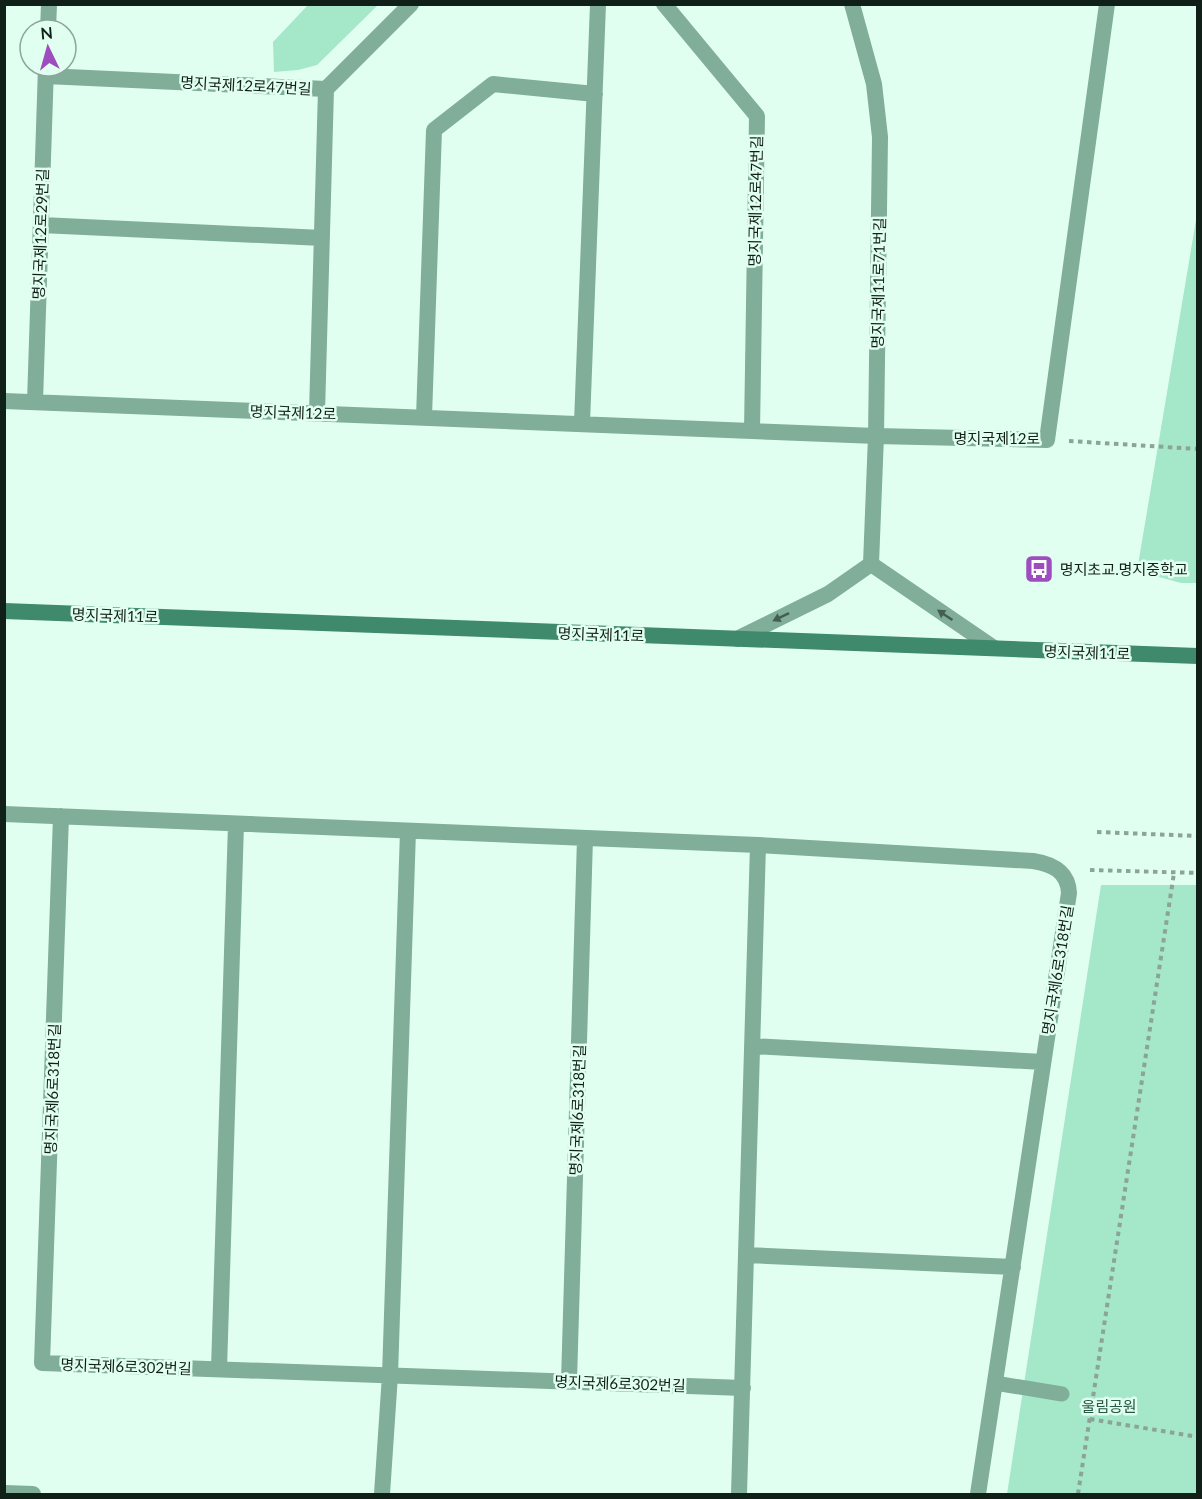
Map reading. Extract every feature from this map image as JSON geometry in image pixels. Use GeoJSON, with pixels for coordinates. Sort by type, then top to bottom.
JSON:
{"type":"FeatureCollection","features":[{"type":"Feature","properties":{"kind":"main road","name":"명지국제11로"},"geometry":{"type":"LineString","coordinates":[[4,611],[1197,656]]}},
{"type":"Feature","properties":{"kind":"street","name":"명지국제12로47번길"},"geometry":{"type":"LineString","coordinates":[[78,73],[326,89],[411,4]]}},
{"type":"Feature","properties":{"kind":"street"},"geometry":{"type":"LineString","coordinates":[[582,423],[598,4]]}},
{"type":"Feature","properties":{"kind":"street","name":"명지국제12로47번길"},"geometry":{"type":"LineString","coordinates":[[664,4],[757,116],[752,431]]}},
{"type":"Feature","properties":{"kind":"street","name":"명지국제11로71번길"},"geometry":{"type":"LineString","coordinates":[[852,4],[874,84],[880,137],[876,436],[871,564]]}},
{"type":"Feature","properties":{"kind":"street","name":"명지국제12로"},"geometry":{"type":"LineString","coordinates":[[4,401],[876,436],[1047,440],[1107,4]]}},
{"type":"Feature","properties":{"kind":"street","name":"명지국제12로29번길"},"geometry":{"type":"LineString","coordinates":[[35,402],[46,78]]}},
{"type":"Feature","properties":{"kind":"street"},"geometry":{"type":"LineString","coordinates":[[424,417],[434,130],[493,84],[595,94]]}},
{"type":"Feature","properties":{"kind":"street"},"geometry":{"type":"LineString","coordinates":[[317,413],[326,89]]}},
{"type":"Feature","properties":{"kind":"street"},"geometry":{"type":"LineString","coordinates":[[40,225],[322,238]]}},
{"type":"Feature","properties":{"kind":"street"},"geometry":{"type":"LineString","coordinates":[[737,639],[828,594],[871,564],[994,648]]}},
{"type":"Feature","properties":{"kind":"street","name":"명지국제6로318번길"},"geometry":{"type":"LineString","coordinates":[[4,814],[758,845],[1033,861],[1055,866],[1069,884],[1069,892],[978,1494]]}},
{"type":"Feature","properties":{"kind":"street","name":"명지국제6로318번길"},"geometry":{"type":"LineString","coordinates":[[42,1363],[61,816]]}},
{"type":"Feature","properties":{"kind":"street"},"geometry":{"type":"LineString","coordinates":[[219,1369],[236,824]]}},
{"type":"Feature","properties":{"kind":"street"},"geometry":{"type":"LineString","coordinates":[[382,1494],[390,1375],[408,831]]}},
{"type":"Feature","properties":{"kind":"street","name":"명지국제6로318번길"},"geometry":{"type":"LineString","coordinates":[[569,1382],[585,838]]}},
{"type":"Feature","properties":{"kind":"street"},"geometry":{"type":"LineString","coordinates":[[739,1494],[758,845]]}},
{"type":"Feature","properties":{"kind":"street"},"geometry":{"type":"LineString","coordinates":[[752,1046],[1043,1062]]}},
{"type":"Feature","properties":{"kind":"street"},"geometry":{"type":"LineString","coordinates":[[746,1255],[1012,1267]]}},
{"type":"Feature","properties":{"kind":"street","name":"명지국제6로302번길"},"geometry":{"type":"LineString","coordinates":[[42,1363],[742,1388]]}},
{"type":"Feature","properties":{"kind":"street"},"geometry":{"type":"LineString","coordinates":[[4,1493],[33,1494]]}},
{"type":"Feature","properties":{"kind":"lane"},"geometry":{"type":"LineString","coordinates":[[995,1383],[1062,1394]]}},
{"type":"Feature","properties":{"kind":"path"},"geometry":{"type":"LineString","coordinates":[[1047,440],[1197,449]]}},
{"type":"Feature","properties":{"kind":"path"},"geometry":{"type":"LineString","coordinates":[[1097,832],[1197,836]]}},
{"type":"Feature","properties":{"kind":"path"},"geometry":{"type":"LineString","coordinates":[[1090,870],[1197,873]]}},
{"type":"Feature","properties":{"kind":"path"},"geometry":{"type":"LineString","coordinates":[[1078,1494],[1174,873]]}},
{"type":"Feature","properties":{"kind":"path"},"geometry":{"type":"LineString","coordinates":[[1090,1419],[1197,1437]]}},
{"type":"Feature","properties":{"kind":"green space"},"geometry":{"type":"Polygon","coordinates":[[[308,5],[378,5],[317,65],[298,70],[274,72],[273,42],[308,5]]]}},
{"type":"Feature","properties":{"kind":"green space"},"geometry":{"type":"Polygon","coordinates":[[[1197,214],[1198,583],[1181,583],[1137,571],[1197,214]]]}},
{"type":"Feature","properties":{"kind":"green space","name":"울림공원"},"geometry":{"type":"Polygon","coordinates":[[[1101,885],[1197,885],[1197,1494],[1007,1494],[1101,885]]]}},
{"type":"Feature","properties":{"kind":"place","name":"명지초교.명지중학교"},"geometry":{"type":"Point","coordinates":[1039,569]}}]}
